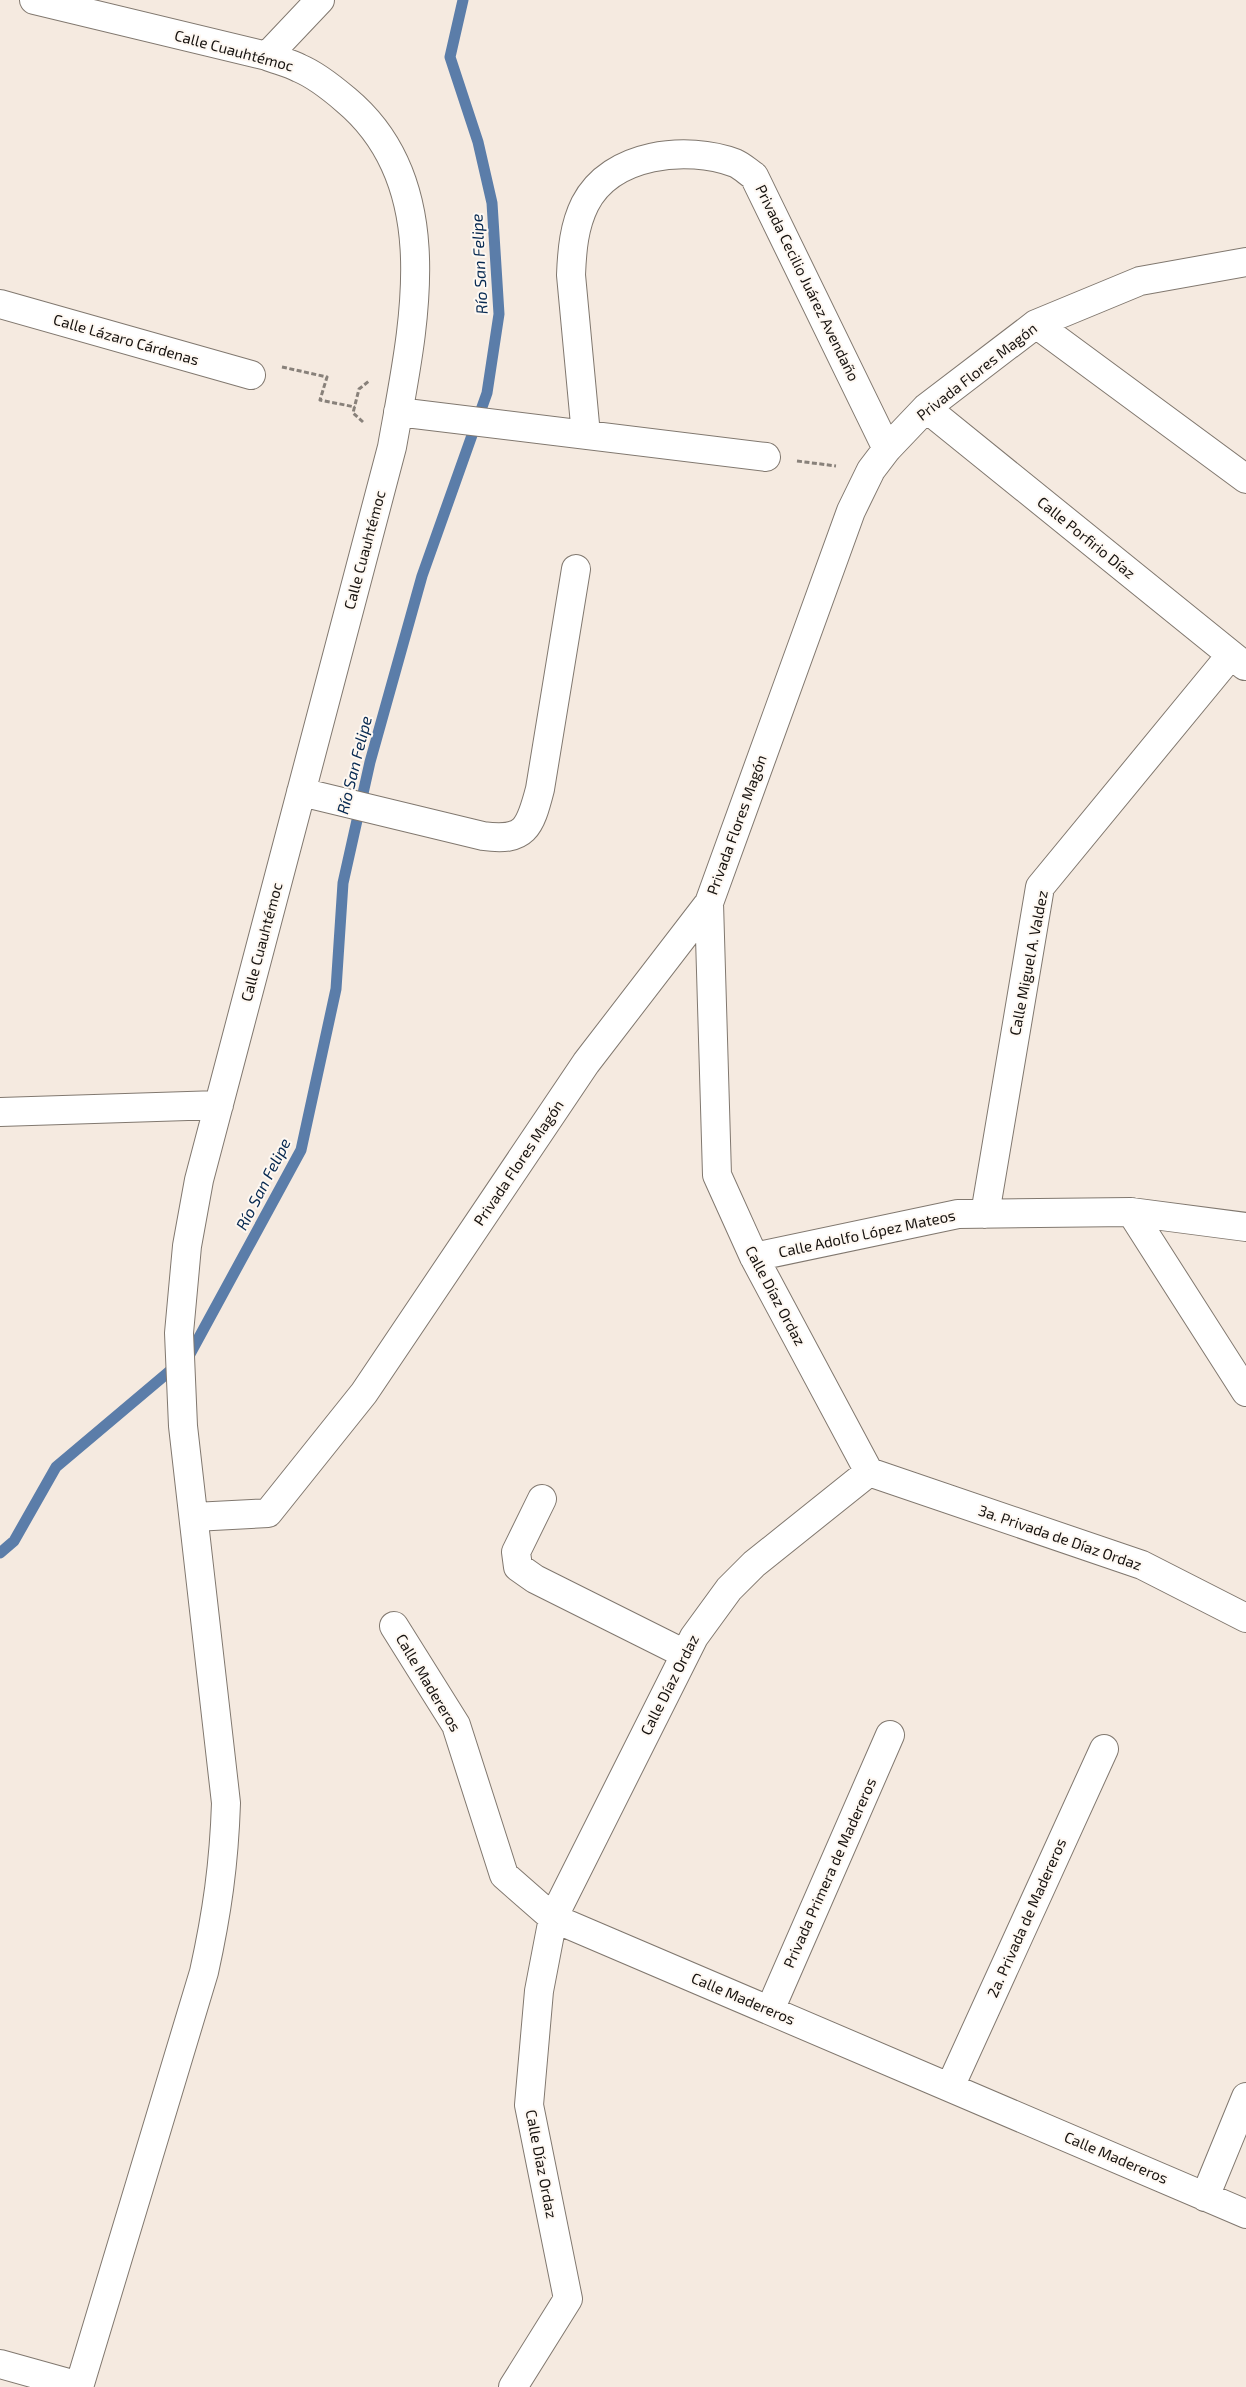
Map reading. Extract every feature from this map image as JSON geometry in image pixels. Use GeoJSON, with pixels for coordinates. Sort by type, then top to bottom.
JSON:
{"type":"FeatureCollection","features":[{"type":"Feature","properties":{"kind":"street","name":"Calle Cuauhtémoc"},"geometry":{"type":"LineString","coordinates":[[34,0],[267,56],[300,68],[335,91],[361,112],[382,139],[402,183],[413,222],[416,269],[410,413],[392,446],[199,1180],[187,1246],[181,1293],[179,1333],[183,1426],[226,1803],[224,1856],[218,1911],[204,1972],[79,2387]]}},
{"type":"Feature","properties":{"kind":"street"},"geometry":{"type":"LineString","coordinates":[[267,56],[320,0]]}},
{"type":"Feature","properties":{"kind":"street","name":"Privada Cecilio Juárez Avendaño"},"geometry":{"type":"LineString","coordinates":[[586,435],[571,274],[576,226],[585,203],[598,186],[616,172],[639,161],[660,156],[686,155],[708,157],[737,164],[754,176],[887,449]]}},
{"type":"Feature","properties":{"kind":"street","name":"Privada Flores Magón"},"geometry":{"type":"LineString","coordinates":[[194,1517],[268,1513],[364,1393],[586,1063],[709,903],[851,511],[871,470],[887,449],[926,408],[1036,324],[1140,281],[1246,262]]}},
{"type":"Feature","properties":{"kind":"street","name":"Calle Lázaro Cárdenas"},"geometry":{"type":"LineString","coordinates":[[0,304],[251,375]]}},
{"type":"Feature","properties":{"kind":"street"},"geometry":{"type":"LineString","coordinates":[[1036,324],[1246,479]]}},
{"type":"Feature","properties":{"kind":"street","name":"Calle Porfirio Díaz"},"geometry":{"type":"LineString","coordinates":[[926,408],[1238,662]]}},
{"type":"Feature","properties":{"kind":"street"},"geometry":{"type":"LineString","coordinates":[[410,413],[766,457]]}},
{"type":"Feature","properties":{"kind":"street"},"geometry":{"type":"LineString","coordinates":[[301,792],[500,838],[514,836],[527,827],[540,789],[576,570]]}},
{"type":"Feature","properties":{"kind":"street","name":"Calle Miguel A. Valdez"},"geometry":{"type":"LineString","coordinates":[[985,1214],[1040,887],[1238,662]]}},
{"type":"Feature","properties":{"kind":"street","name":"Calle Díaz Ordaz"},"geometry":{"type":"LineString","coordinates":[[513,2387],[568,2299],[529,2105],[539,1991],[553,1918],[694,1637],[729,1589],[754,1564],[869,1472],[754,1257],[717,1175],[709,903]]}},
{"type":"Feature","properties":{"kind":"street"},"geometry":{"type":"LineString","coordinates":[[0,1112],[219,1106]]}},
{"type":"Feature","properties":{"kind":"street"},"geometry":{"type":"LineString","coordinates":[[1131,1212],[1246,1392]]}},
{"type":"Feature","properties":{"kind":"street","name":"Calle Adolfo López Mateos"},"geometry":{"type":"LineString","coordinates":[[754,1257],[958,1214],[1131,1212],[1246,1228]]}},
{"type":"Feature","properties":{"kind":"street","name":"3a. Privada de Díaz Ordaz"},"geometry":{"type":"LineString","coordinates":[[869,1472],[1142,1565],[1246,1618]]}},
{"type":"Feature","properties":{"kind":"street"},"geometry":{"type":"LineString","coordinates":[[542,1499],[516,1552],[518,1567],[535,1579],[685,1654]]}},
{"type":"Feature","properties":{"kind":"street","name":"Calle Madereros"},"geometry":{"type":"LineString","coordinates":[[394,1626],[456,1725],[504,1875],[553,1918],[1246,2214]]}},
{"type":"Feature","properties":{"kind":"street","name":"Privada Primera de Madereros"},"geometry":{"type":"LineString","coordinates":[[770,2010],[890,1735]]}},
{"type":"Feature","properties":{"kind":"street","name":"2a. Privada de Madereros"},"geometry":{"type":"LineString","coordinates":[[950,2087],[1104,1749]]}},
{"type":"Feature","properties":{"kind":"street"},"geometry":{"type":"LineString","coordinates":[[1205,2197],[1246,2096]]}},
{"type":"Feature","properties":{"kind":"street"},"geometry":{"type":"LineString","coordinates":[[0,2364],[79,2387]]}},
{"type":"Feature","properties":{"kind":"path"},"geometry":{"type":"LineString","coordinates":[[251,375],[265,388],[282,367],[327,377],[320,400],[355,407]]}},
{"type":"Feature","properties":{"kind":"path"},"geometry":{"type":"LineString","coordinates":[[766,457],[842,466]]}},
{"type":"Feature","properties":{"kind":"waterway","name":"Río San Felipe"},"geometry":{"type":"LineString","coordinates":[[0,1553],[14,1541],[56,1467],[190,1354],[301,1150],[336,989],[343,883],[370,762],[422,576],[487,393],[499,314],[492,203],[478,142],[450,57],[463,0]]}}]}
